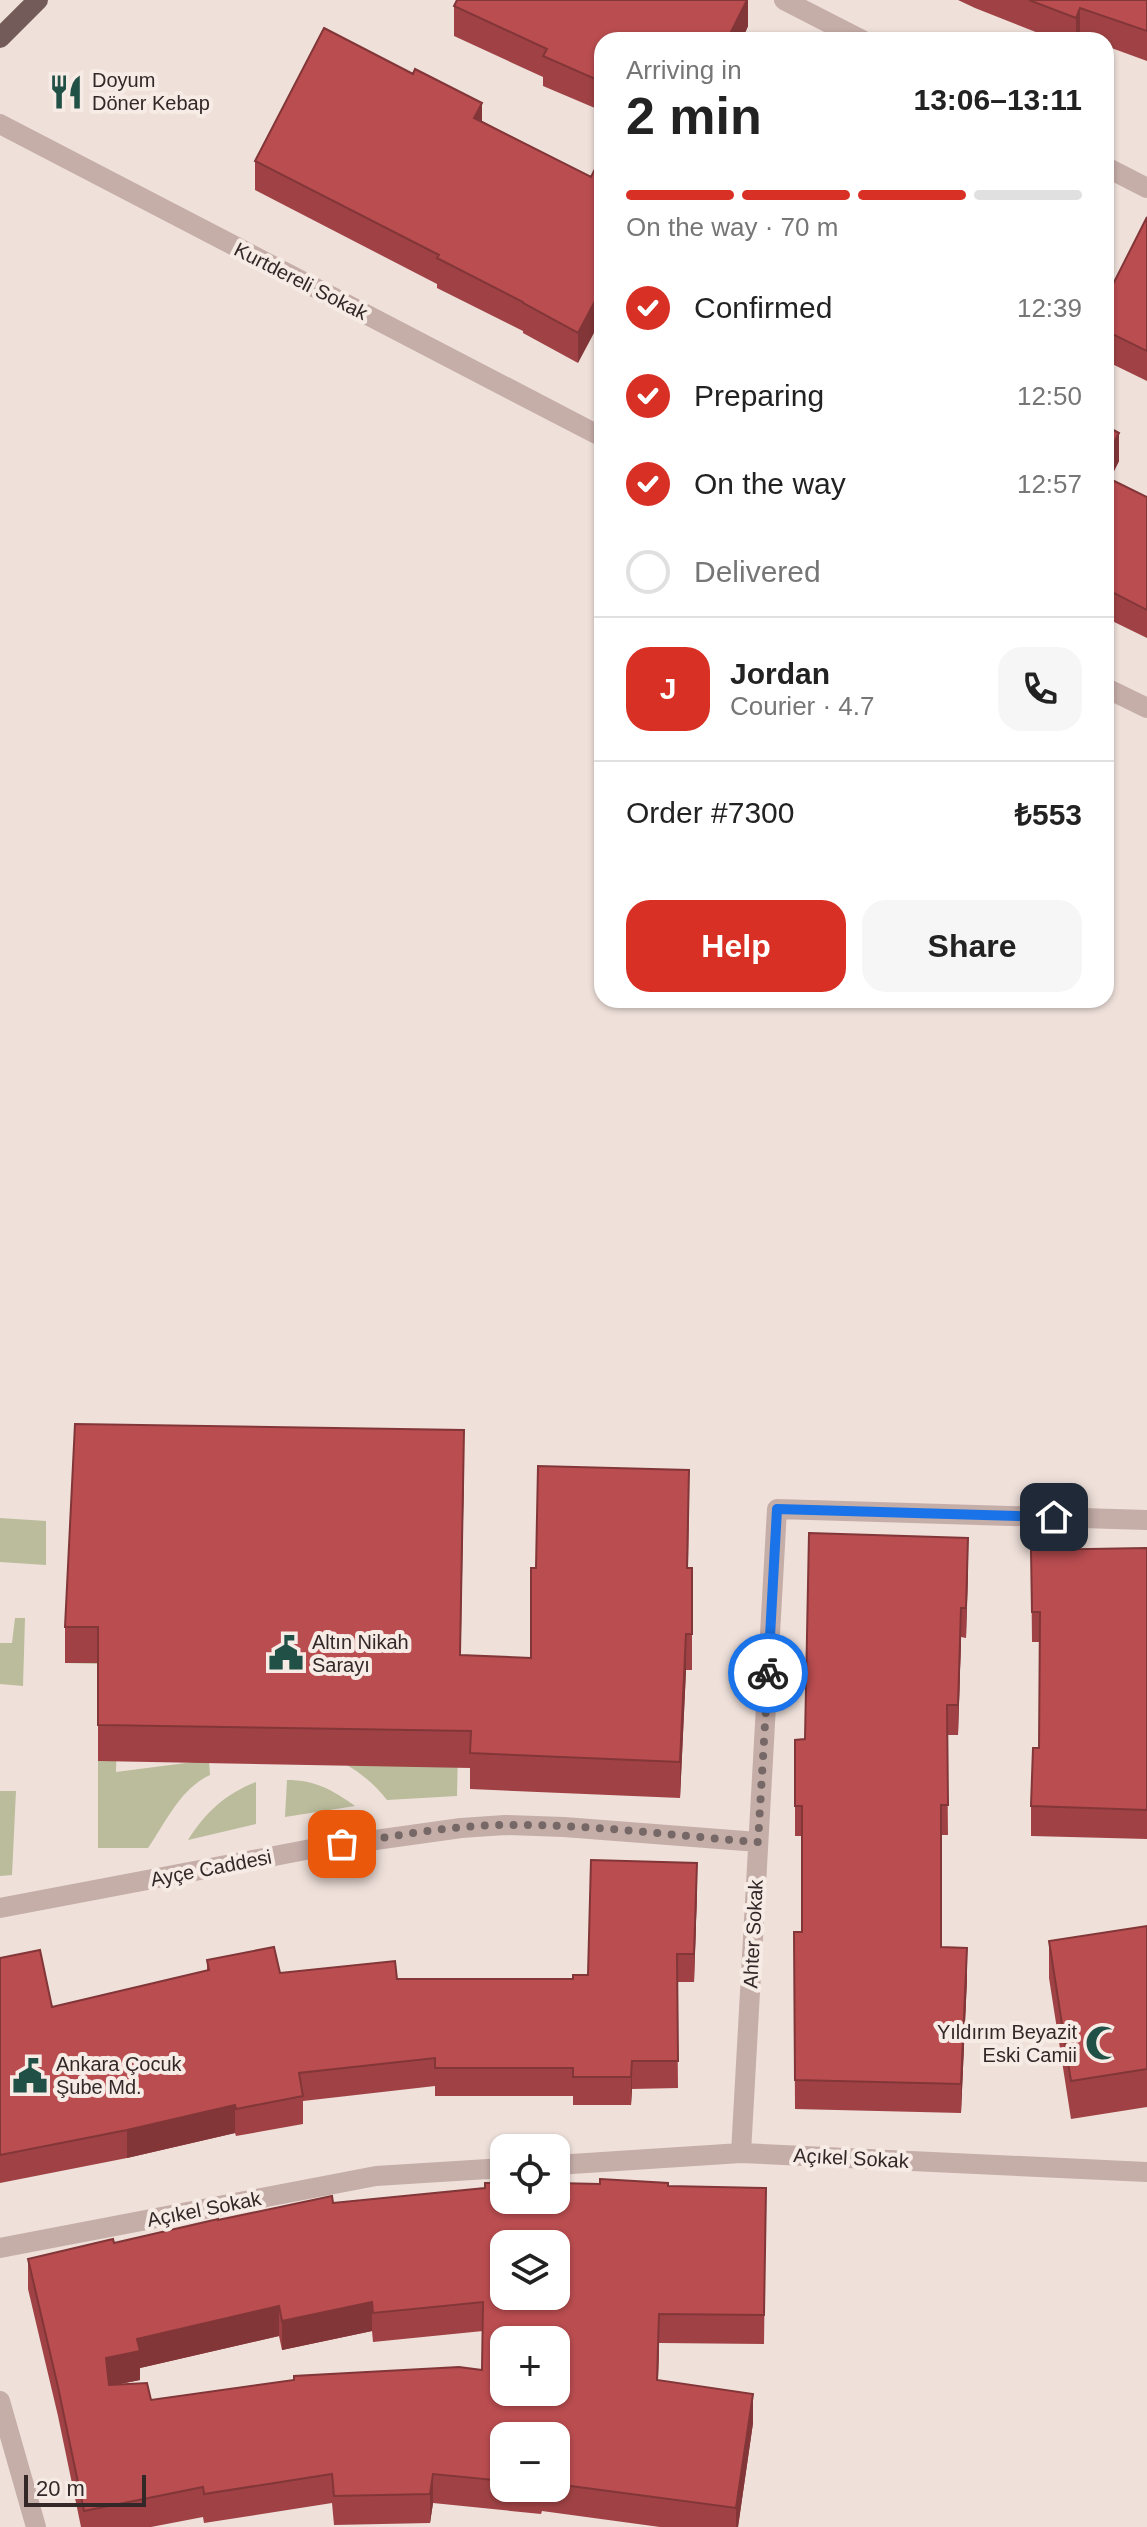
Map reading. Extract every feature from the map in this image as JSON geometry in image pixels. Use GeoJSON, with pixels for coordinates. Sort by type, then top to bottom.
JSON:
{"type":"FeatureCollection","features":[{"type":"Feature","properties":{"kind":"main road"},"geometry":{"type":"LineString","coordinates":[[0,38],[38,0]]}},
{"type":"Feature","properties":{"kind":"street"},"geometry":{"type":"LineString","coordinates":[[784,0],[846,32]]}},
{"type":"Feature","properties":{"kind":"street","name":"Kurtdereli Sokak"},"geometry":{"type":"LineString","coordinates":[[0,124],[594,433]]}},
{"type":"Feature","properties":{"kind":"street"},"geometry":{"type":"LineString","coordinates":[[1114,171],[1147,188]]}},
{"type":"Feature","properties":{"kind":"street"},"geometry":{"type":"LineString","coordinates":[[1114,692],[1147,708]]}},
{"type":"Feature","properties":{"kind":"street","name":"Ahter Sokak"},"geometry":{"type":"LineString","coordinates":[[741,2153],[777,1509],[1147,1520]]}},
{"type":"Feature","properties":{"kind":"street","name":"Ayçe Caddesi"},"geometry":{"type":"LineString","coordinates":[[0,1908],[311,1849],[461,1828],[505,1825],[564,1827],[758,1842]]}},
{"type":"Feature","properties":{"kind":"street","name":"Açıkel Sokak"},"geometry":{"type":"LineString","coordinates":[[570,2164],[741,2153],[1147,2172]]}},
{"type":"Feature","properties":{"kind":"street","name":"Açıkel Sokak"},"geometry":{"type":"LineString","coordinates":[[0,2248],[376,2176],[490,2169]]}},
{"type":"Feature","properties":{"kind":"street"},"geometry":{"type":"LineString","coordinates":[[0,2401],[36,2527]]}},
{"type":"Feature","properties":{"kind":"green space"},"geometry":{"type":"Polygon","coordinates":[[[112,1457],[283,1461],[281,1502],[357,1503],[360,1463],[464,1466],[457,1796],[387,1800],[355,1770],[316,1751],[317,1731],[436,1733],[434,1547],[138,1546],[136,1594],[120,1593],[116,1772],[209,1760],[210,1775],[182,1797],[148,1848],[98,1848],[98,1664],[65,1663],[71,1519],[112,1520],[112,1457]]]}},
{"type":"Feature","properties":{"kind":"green space"},"geometry":{"type":"Polygon","coordinates":[[[0,1518],[46,1521],[46,1565],[0,1562],[0,1518]]]}},
{"type":"Feature","properties":{"kind":"green space"},"geometry":{"type":"Polygon","coordinates":[[[15,1618],[25,1618],[23,1686],[0,1684],[0,1643],[12,1643],[15,1618]]]}},
{"type":"Feature","properties":{"kind":"green space"},"geometry":{"type":"Polygon","coordinates":[[[287,1780],[323,1787],[355,1806],[285,1817],[287,1780]]]}},
{"type":"Feature","properties":{"kind":"green space"},"geometry":{"type":"Polygon","coordinates":[[[256,1782],[256,1824],[188,1840],[217,1805],[256,1782]]]}},
{"type":"Feature","properties":{"kind":"green space"},"geometry":{"type":"Polygon","coordinates":[[[0,1791],[16,1791],[12,1875],[0,1876],[0,1791]]]}},
{"type":"Feature","properties":{"kind":"building"},"geometry":{"type":"Polygon","coordinates":[[[457,0],[747,0],[731,32],[594,32],[594,78],[543,56],[547,49],[454,6],[457,0]]]}},
{"type":"Feature","properties":{"kind":"building"},"geometry":{"type":"Polygon","coordinates":[[[1029,0],[1147,0],[1147,31],[1080,8],[1076,18],[1029,0]]]}},
{"type":"Feature","properties":{"kind":"building"},"geometry":{"type":"Polygon","coordinates":[[[324,28],[413,74],[415,69],[482,103],[474,118],[591,177],[594,171],[594,303],[578,333],[437,258],[439,255],[255,161],[324,28]]]}},
{"type":"Feature","properties":{"kind":"building"},"geometry":{"type":"Polygon","coordinates":[[[1147,217],[1147,351],[1114,335],[1114,282],[1147,217]]]}},
{"type":"Feature","properties":{"kind":"building"},"geometry":{"type":"Polygon","coordinates":[[[1114,481],[1147,497],[1147,610],[1114,593],[1114,481]]]}},
{"type":"Feature","properties":{"kind":"building"},"geometry":{"type":"Polygon","coordinates":[[[75,1424],[464,1430],[460,1655],[531,1658],[531,1568],[536,1568],[538,1466],[689,1470],[687,1568],[692,1568],[692,1634],[686,1634],[680,1762],[470,1753],[471,1731],[98,1725],[98,1627],[65,1627],[75,1424]]]}},
{"type":"Feature","properties":{"kind":"building"},"geometry":{"type":"Polygon","coordinates":[[[809,1533],[968,1538],[966,1608],[961,1608],[958,1705],[947,1705],[948,1805],[941,1805],[941,1947],[967,1948],[961,2084],[795,2080],[794,1932],[802,1932],[802,1806],[795,1806],[795,1740],[805,1739],[809,1533]]]}},
{"type":"Feature","properties":{"kind":"building"},"geometry":{"type":"Polygon","coordinates":[[[1147,1548],[1147,1810],[1031,1806],[1033,1748],[1039,1748],[1040,1612],[1032,1612],[1031,1550],[1147,1548]]]}},
{"type":"Feature","properties":{"kind":"building"},"geometry":{"type":"Polygon","coordinates":[[[591,1860],[697,1863],[694,1954],[677,1954],[678,2061],[632,2061],[631,2077],[573,2077],[573,2068],[435,2068],[435,2058],[299,2073],[303,2096],[236,2109],[235,2105],[0,2155],[0,1958],[40,1950],[52,2007],[209,1970],[207,1960],[274,1947],[280,1973],[395,1961],[397,1979],[573,1979],[573,1975],[588,1975],[591,1860]]]}},
{"type":"Feature","properties":{"kind":"building","name":"Yıldırım Beyazit Eski Camii"},"geometry":{"type":"Polygon","coordinates":[[[1147,1926],[1147,2069],[1071,2081],[1049,1941],[1147,1926]]]}},
{"type":"Feature","properties":{"kind":"building"},"geometry":{"type":"Polygon","coordinates":[[[600,2179],[668,2183],[668,2186],[766,2188],[764,2315],[659,2314],[657,2380],[753,2394],[736,2508],[570,2486],[570,2422],[490,2422],[490,2480],[433,2474],[430,2494],[334,2496],[332,2474],[204,2494],[203,2487],[84,2511],[28,2259],[332,2196],[333,2203],[485,2188],[485,2183],[490,2183],[490,2214],[570,2214],[570,2183],[600,2184],[600,2179]],[[372,2302],[282,2321],[279,2306],[137,2339],[140,2351],[106,2358],[109,2385],[147,2383],[151,2400],[294,2380],[294,2376],[459,2367],[482,2370],[483,2302],[373,2313],[372,2302]]]}},
{"type":"Feature","properties":{"kind":"way so far"},"geometry":{"type":"LineString","coordinates":[[342,1844],[505,1825],[758,1842],[768,1673]]}},
{"type":"Feature","properties":{"kind":"place","name":"Doyum Döner Kebap"},"geometry":{"type":"Point","coordinates":[66,92]}},
{"type":"Feature","properties":{"kind":"place","name":"Altın Nikah Sarayı"},"geometry":{"type":"Point","coordinates":[286,1653]}},
{"type":"Feature","properties":{"kind":"place","name":"Yıldırım Beyazit Eski Camii"},"geometry":{"type":"Point","coordinates":[1103,2043]}},
{"type":"Feature","properties":{"kind":"place","name":"Ankara Çocuk Şube Md."},"geometry":{"type":"Point","coordinates":[30,2076]}},
{"type":"Feature","properties":{"kind":"route"},"geometry":{"type":"LineString","coordinates":[[768,1673],[777,1509],[1054,1517]]}}]}
